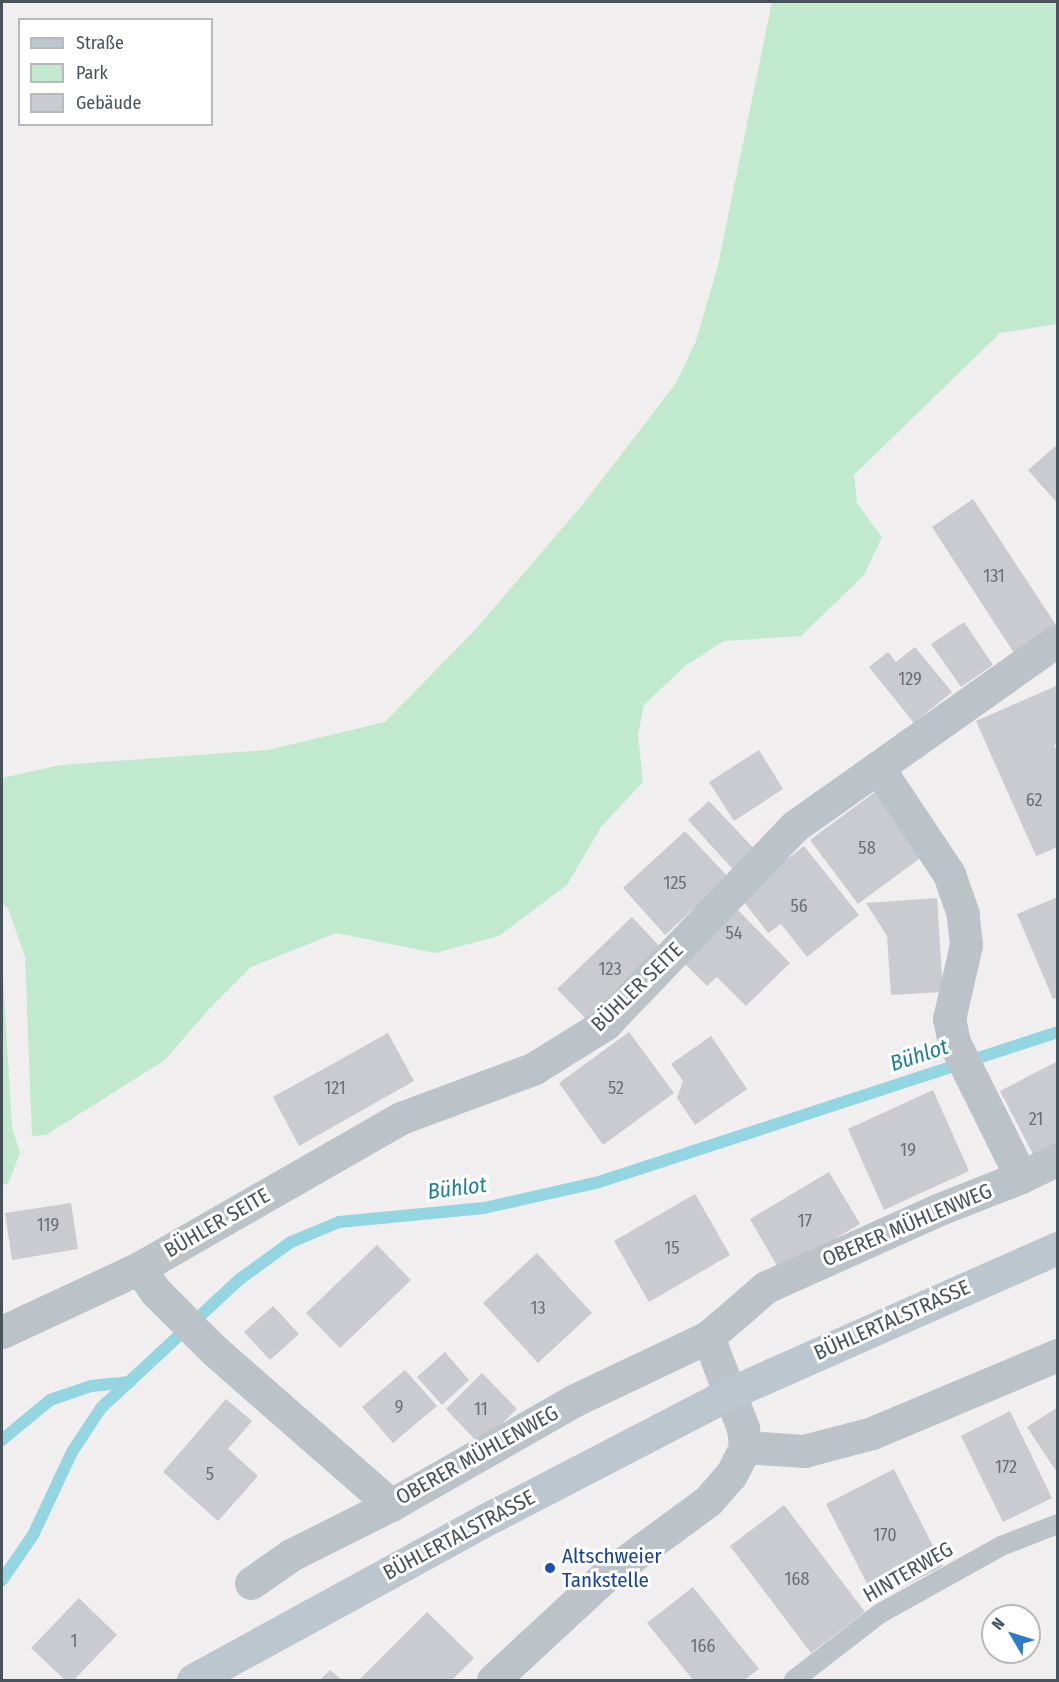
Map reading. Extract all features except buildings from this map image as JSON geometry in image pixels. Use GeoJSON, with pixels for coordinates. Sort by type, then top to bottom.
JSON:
{"type":"FeatureCollection","features":[{"type":"Feature","properties":{"kind":"main road","name":"BÜHLERTALSTRASSE"},"geometry":{"type":"LineString","coordinates":[[193,1680],[495,1515],[728,1394],[1058,1248]]}},
{"type":"Feature","properties":{"kind":"street","name":"BÜHLER SEITE"},"geometry":{"type":"LineString","coordinates":[[2,1332],[147,1279],[401,1118],[533,1069],[606,1024],[795,826],[879,769],[1058,640]]}},
{"type":"Feature","properties":{"kind":"street","name":"OBERER MÜHLENWEG"},"geometry":{"type":"LineString","coordinates":[[879,769],[949,874],[963,914],[966,945],[949,1019],[954,1042],[974,1089],[1020,1177]]}},
{"type":"Feature","properties":{"kind":"street","name":"OBERER MÜHLENWEG"},"geometry":{"type":"LineString","coordinates":[[147,1279],[215,1351],[390,1505],[459,1470],[573,1401],[708,1337],[766,1287],[937,1210],[1020,1177],[1058,1159]]}},
{"type":"Feature","properties":{"kind":"street"},"geometry":{"type":"LineString","coordinates":[[493,1680],[603,1578],[708,1501],[731,1475],[745,1447],[743,1428],[708,1337]]}},
{"type":"Feature","properties":{"kind":"street"},"geometry":{"type":"LineString","coordinates":[[745,1447],[804,1451],[872,1433],[1058,1355]]}},
{"type":"Feature","properties":{"kind":"street"},"geometry":{"type":"LineString","coordinates":[[251,1582],[291,1555],[390,1505]]}},
{"type":"Feature","properties":{"kind":"lane","name":"HINTERWEG"},"geometry":{"type":"LineString","coordinates":[[794,1680],[879,1614],[1001,1546],[1058,1524]]}},
{"type":"Feature","properties":{"kind":"green space"},"geometry":{"type":"Polygon","coordinates":[[[772,2],[1057,2],[1057,324],[1000,333],[854,475],[857,503],[882,537],[864,575],[801,636],[724,641],[685,666],[644,705],[638,734],[643,782],[601,827],[567,885],[499,936],[435,953],[336,933],[251,967],[209,1009],[165,1060],[46,1135],[32,1136],[25,957],[8,908],[2,903],[2,778],[60,765],[268,750],[385,722],[474,631],[584,503],[676,383],[696,341],[718,265],[772,2]]]}},
{"type":"Feature","properties":{"kind":"green space"},"geometry":{"type":"Polygon","coordinates":[[[2,959],[12,1127],[20,1153],[8,1184],[2,1185],[2,959]]]}},
{"type":"Feature","properties":{"kind":"waterway","name":"Bühlot"},"geometry":{"type":"LineString","coordinates":[[2,1580],[33,1535],[72,1452],[101,1408],[240,1279],[291,1242],[339,1222],[484,1208],[599,1182],[1058,1032]]}},
{"type":"Feature","properties":{"kind":"waterway"},"geometry":{"type":"LineString","coordinates":[[2,1440],[50,1400],[91,1386],[130,1382]]}},
{"type":"Feature","properties":{"kind":"place","name":"Altschweier Tankstelle"},"geometry":{"type":"Point","coordinates":[550,1568]}}]}
